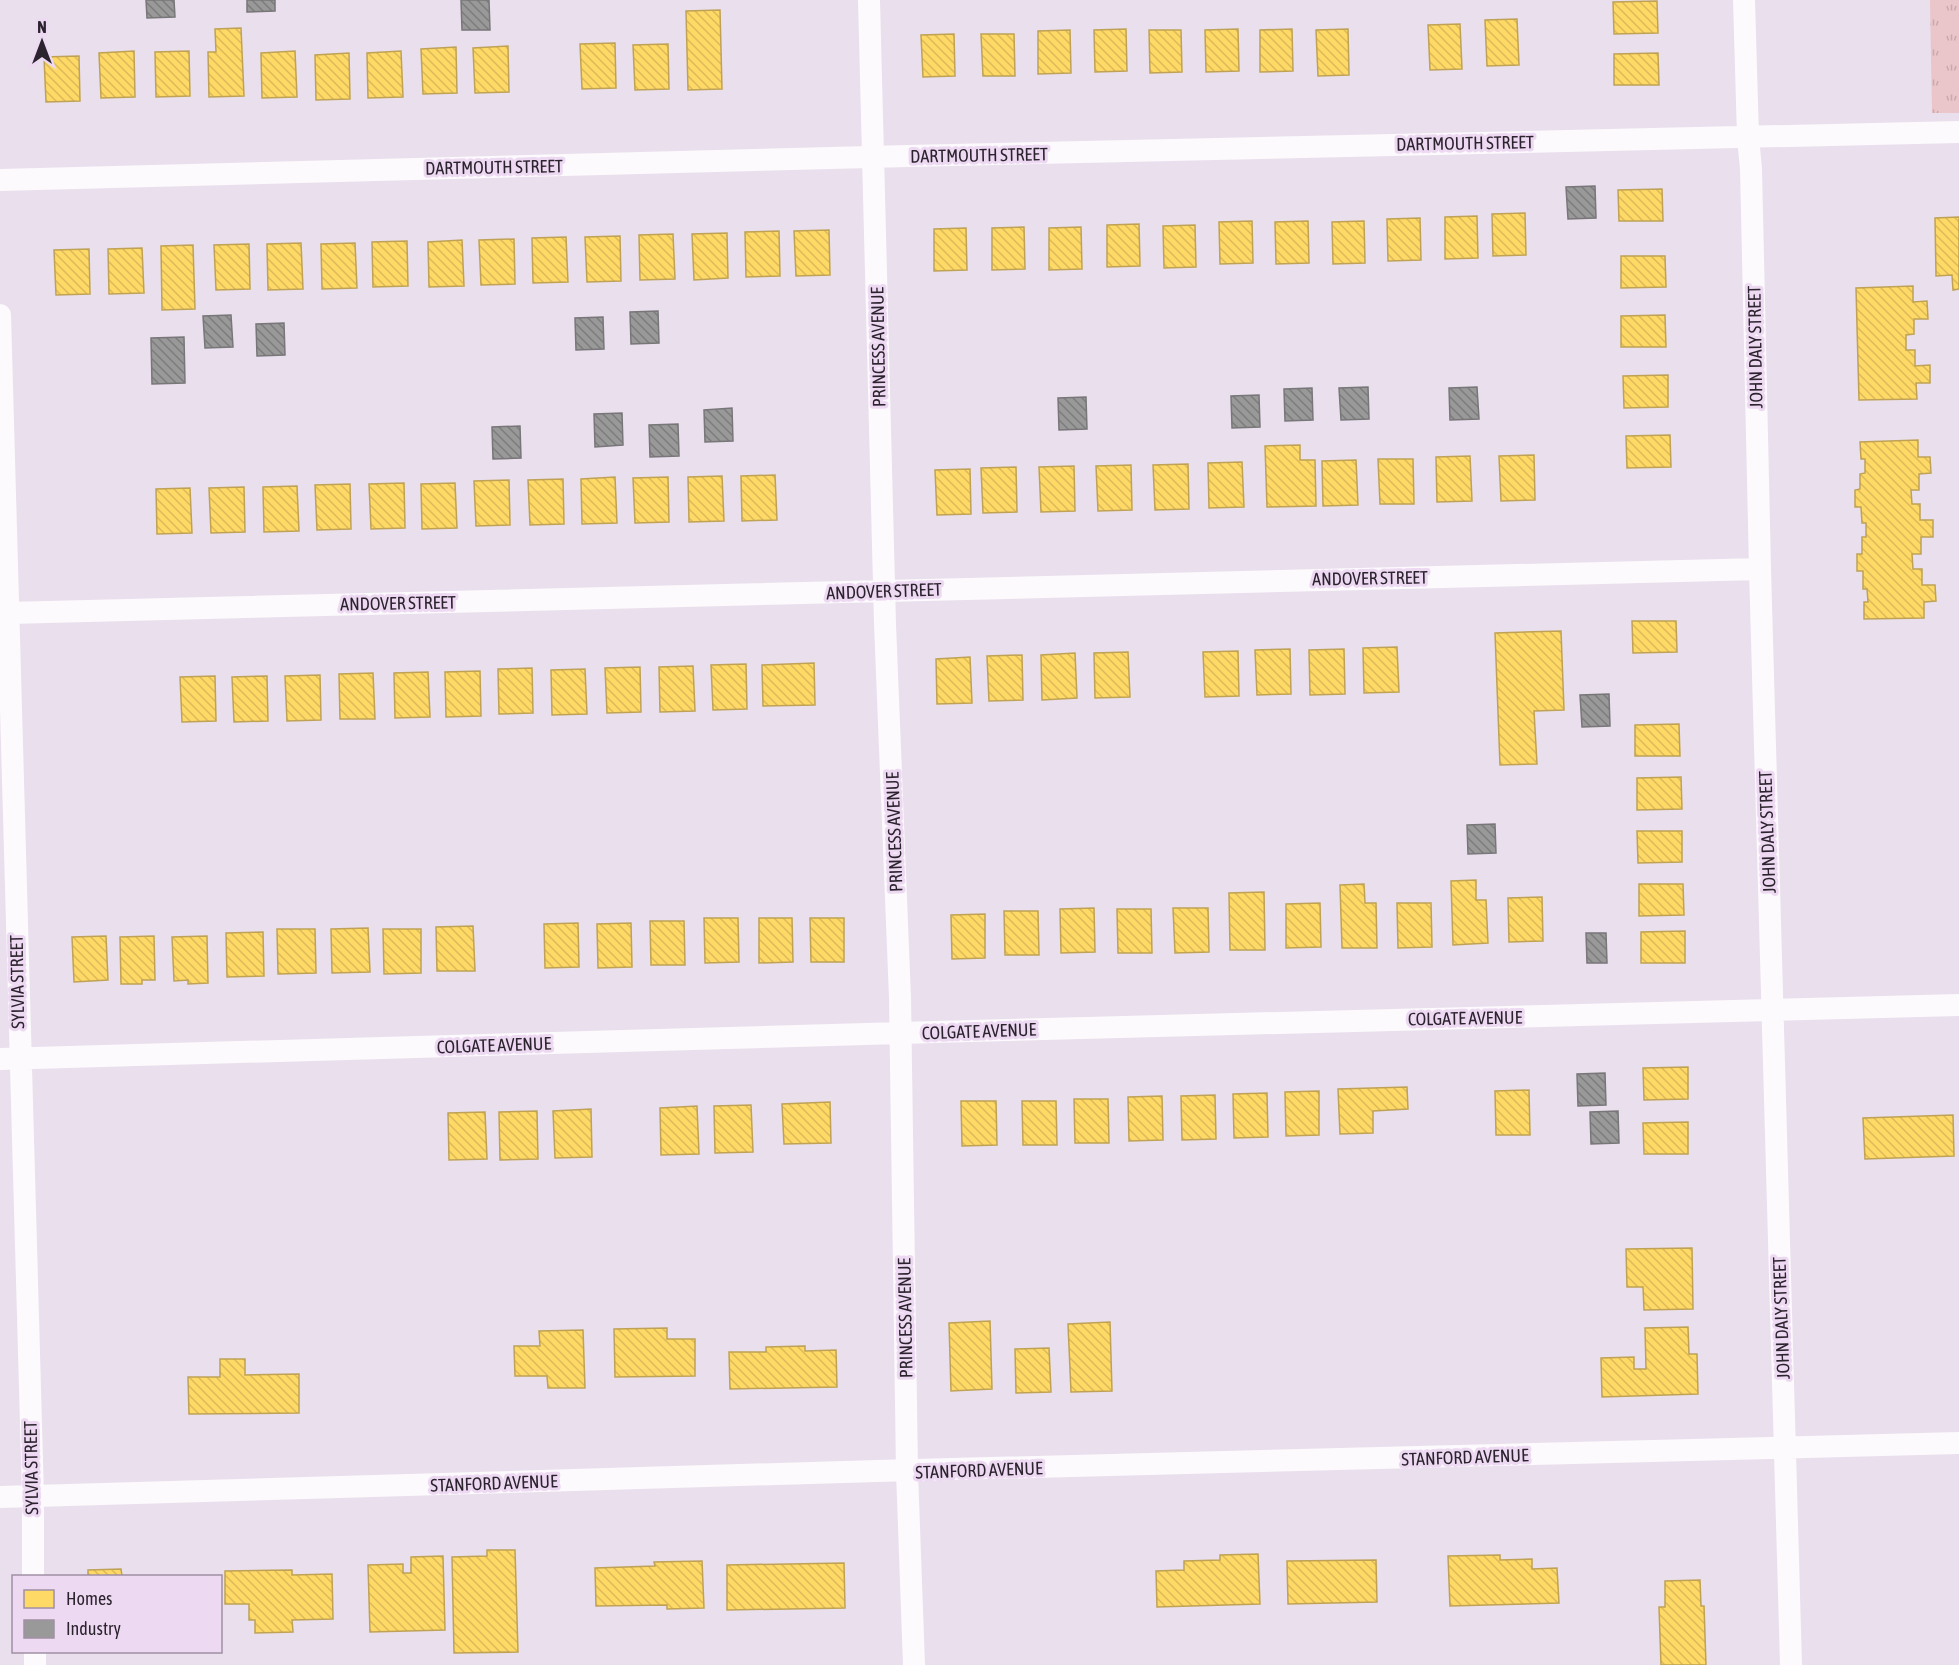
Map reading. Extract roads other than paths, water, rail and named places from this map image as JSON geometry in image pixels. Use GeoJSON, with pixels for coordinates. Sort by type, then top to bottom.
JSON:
{"type":"FeatureCollection","features":[{"type":"Feature","properties":{"kind":"street","name":"PRINCESS AVENUE"},"geometry":{"type":"LineString","coordinates":[[869,0],[900,1033],[907,1472],[914,1665]]}},
{"type":"Feature","properties":{"kind":"street","name":"JOHN DALY STREET"},"geometry":{"type":"LineString","coordinates":[[1744,0],[1751,169],[1791,1665]]}},
{"type":"Feature","properties":{"kind":"street","name":"DARTMOUTH STREET"},"geometry":{"type":"LineString","coordinates":[[0,180],[1959,132]]}},
{"type":"Feature","properties":{"kind":"street","name":"SYLVIA STREET"},"geometry":{"type":"LineString","coordinates":[[0,315],[8,614],[10,1059],[33,1496],[33,1575]]}},
{"type":"Feature","properties":{"kind":"street","name":"ANDOVER STREET"},"geometry":{"type":"LineString","coordinates":[[8,614],[1760,569]]}},
{"type":"Feature","properties":{"kind":"street","name":"COLGATE AVENUE"},"geometry":{"type":"LineString","coordinates":[[10,1059],[1959,1005]]}},
{"type":"Feature","properties":{"kind":"street","name":"STANFORD AVENUE"},"geometry":{"type":"LineString","coordinates":[[0,1497],[877,1471],[1959,1443]]}}]}
